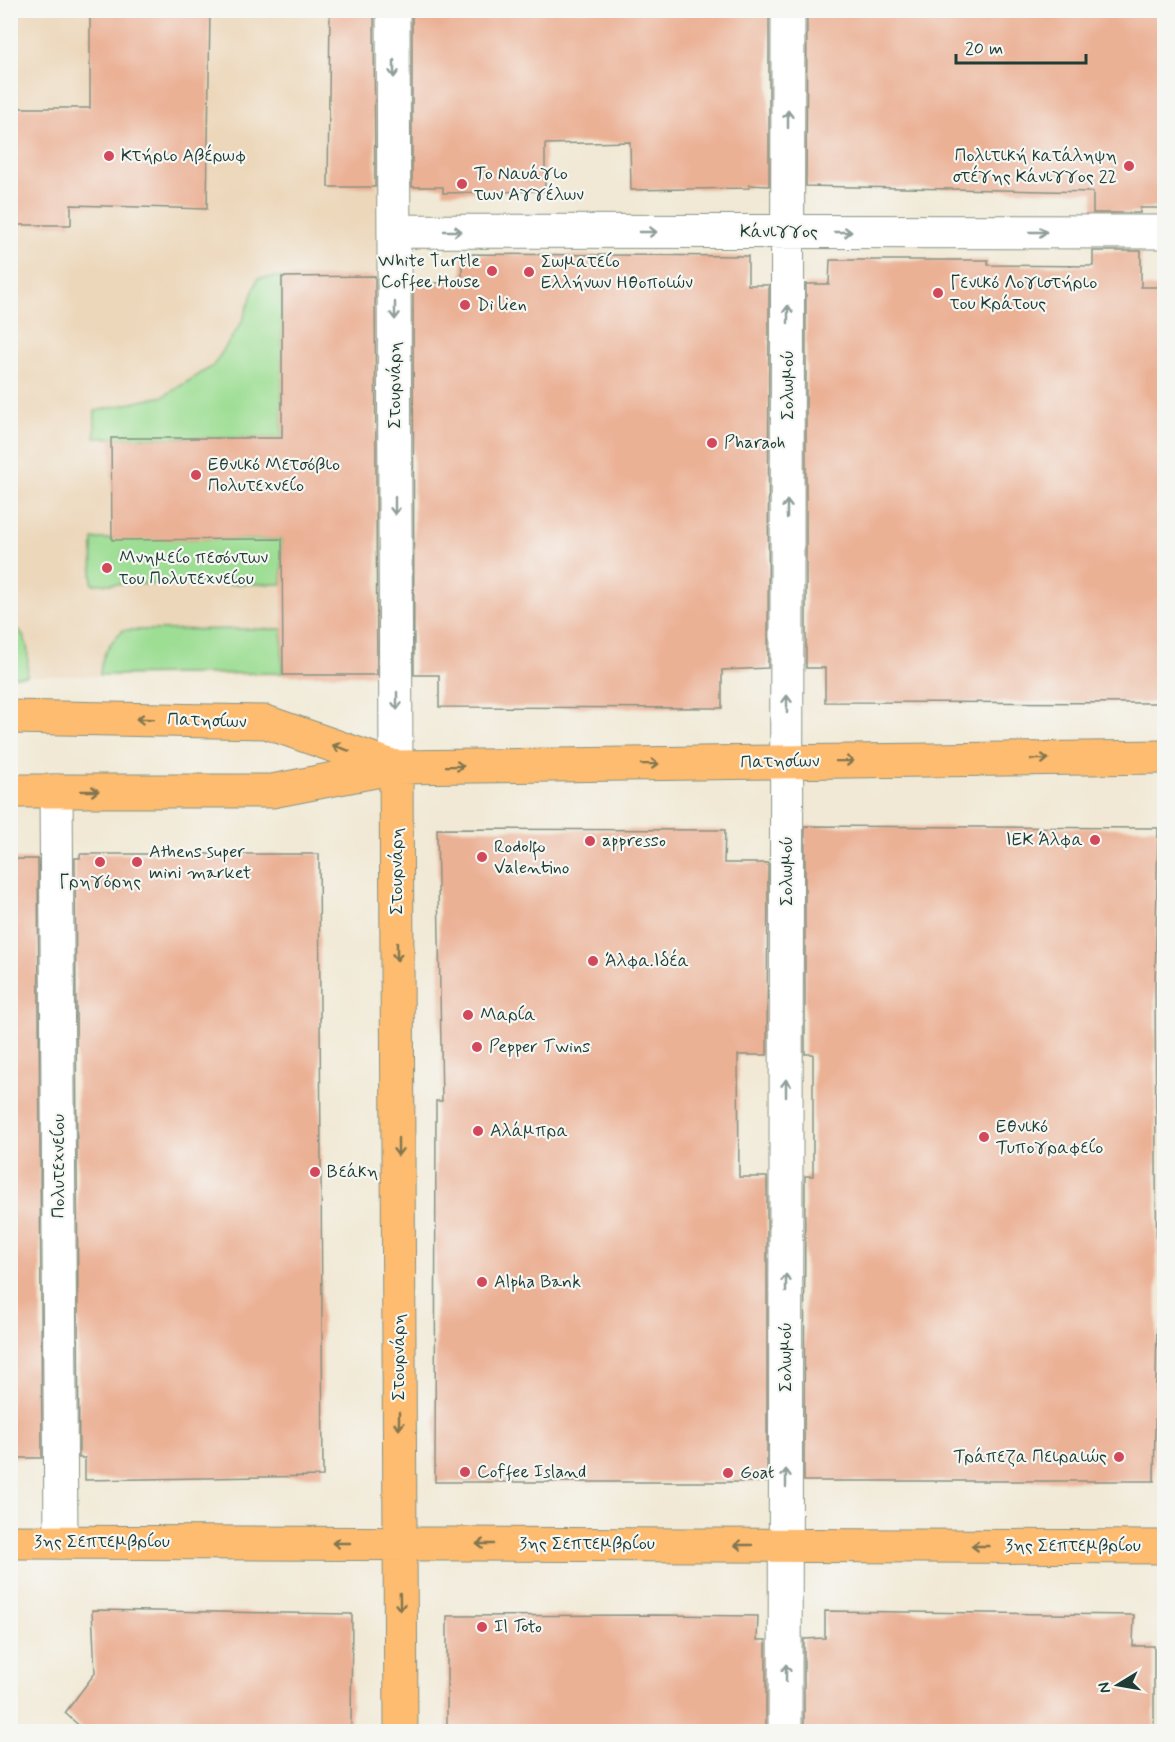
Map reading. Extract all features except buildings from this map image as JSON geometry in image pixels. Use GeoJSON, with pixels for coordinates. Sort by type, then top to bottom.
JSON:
{"type":"FeatureCollection","features":[{"type":"Feature","properties":{"kind":"main road","name":"Πατησίων"},"geometry":{"type":"LineString","coordinates":[[10,717],[266,722],[396,767]]}},
{"type":"Feature","properties":{"kind":"main road","name":"Πατησίων"},"geometry":{"type":"LineString","coordinates":[[10,790],[272,791],[396,767],[1164,757]]}},
{"type":"Feature","properties":{"kind":"main road","name":"Στουρνάρη"},"geometry":{"type":"LineString","coordinates":[[396,767],[400,1731]]}},
{"type":"Feature","properties":{"kind":"main road","name":"3ης Σεπτεμβρίου"},"geometry":{"type":"LineString","coordinates":[[10,1542],[1164,1547]]}},
{"type":"Feature","properties":{"kind":"street","name":"Στουρνάρη"},"geometry":{"type":"LineString","coordinates":[[393,10],[396,767]]}},
{"type":"Feature","properties":{"kind":"street","name":"Σολωμού"},"geometry":{"type":"LineString","coordinates":[[785,1731],[788,10]]}},
{"type":"Feature","properties":{"kind":"street","name":"Κάνιγγος"},"geometry":{"type":"LineString","coordinates":[[394,231],[1164,232]]}},
{"type":"Feature","properties":{"kind":"street","name":"Πολυτεχνείου"},"geometry":{"type":"LineString","coordinates":[[56,790],[61,1542]]}},
{"type":"Feature","properties":{"kind":"shaded area","name":"Εθνικό Μετσόβιο Πολυτεχνείο"},"geometry":{"type":"Polygon","coordinates":[[[10,11],[380,11],[382,675],[11,676],[10,11]]]}},
{"type":"Feature","properties":{"kind":"green space"},"geometry":{"type":"Polygon","coordinates":[[[282,277],[282,438],[95,438],[95,411],[164,396],[213,366],[242,322],[258,278],[282,277]]]}},
{"type":"Feature","properties":{"kind":"green space"},"geometry":{"type":"Polygon","coordinates":[[[93,539],[282,539],[282,584],[92,584],[93,539]]]}},
{"type":"Feature","properties":{"kind":"green space"},"geometry":{"type":"Polygon","coordinates":[[[10,626],[17,629],[25,640],[28,654],[27,676],[11,676],[10,626]]]}},
{"type":"Feature","properties":{"kind":"green space"},"geometry":{"type":"Polygon","coordinates":[[[282,629],[282,673],[100,675],[102,661],[107,650],[123,630],[282,629]]]}},
{"type":"Feature","properties":{"kind":"place","name":"Κτήριο Αβέρωφ"},"geometry":{"type":"Point","coordinates":[109,156]}},
{"type":"Feature","properties":{"kind":"place","name":"Πολιτική κατάληψη στέγης Κάνιγγος 22"},"geometry":{"type":"Point","coordinates":[1129,166]}},
{"type":"Feature","properties":{"kind":"place","name":"Το Ναυάγιο των Αγγέλων"},"geometry":{"type":"Point","coordinates":[462,184]}},
{"type":"Feature","properties":{"kind":"place","name":"White Turtle Coffee House"},"geometry":{"type":"Point","coordinates":[492,271]}},
{"type":"Feature","properties":{"kind":"place","name":"Σωματείο Ελλήνων Ηθοποιών"},"geometry":{"type":"Point","coordinates":[529,272]}},
{"type":"Feature","properties":{"kind":"place","name":"Γενικό Λογιστήριο του Κράτους"},"geometry":{"type":"Point","coordinates":[938,293]}},
{"type":"Feature","properties":{"kind":"place","name":"Di lien"},"geometry":{"type":"Point","coordinates":[465,305]}},
{"type":"Feature","properties":{"kind":"place","name":"Pharaoh"},"geometry":{"type":"Point","coordinates":[712,443]}},
{"type":"Feature","properties":{"kind":"place","name":"Εθνικό Μετσόβιο Πολυτεχνείο"},"geometry":{"type":"Point","coordinates":[196,475]}},
{"type":"Feature","properties":{"kind":"place","name":"Μνημείο πεσόντων του Πολυτεχνείου"},"geometry":{"type":"Point","coordinates":[107,568]}},
{"type":"Feature","properties":{"kind":"place","name":"ΙΕΚ Άλφα"},"geometry":{"type":"Point","coordinates":[1095,840]}},
{"type":"Feature","properties":{"kind":"place","name":"appresso"},"geometry":{"type":"Point","coordinates":[590,841]}},
{"type":"Feature","properties":{"kind":"place","name":"Rodolfo Valentino"},"geometry":{"type":"Point","coordinates":[482,857]}},
{"type":"Feature","properties":{"kind":"place","name":"Γρηγόρης"},"geometry":{"type":"Point","coordinates":[100,862]}},
{"type":"Feature","properties":{"kind":"place","name":"Athens super mini market"},"geometry":{"type":"Point","coordinates":[137,862]}},
{"type":"Feature","properties":{"kind":"place","name":"Άλφα.Ιδέα"},"geometry":{"type":"Point","coordinates":[593,961]}},
{"type":"Feature","properties":{"kind":"place","name":"Μαρία"},"geometry":{"type":"Point","coordinates":[468,1015]}},
{"type":"Feature","properties":{"kind":"place","name":"Pepper Twins"},"geometry":{"type":"Point","coordinates":[477,1047]}},
{"type":"Feature","properties":{"kind":"place","name":"Αλάμπρα"},"geometry":{"type":"Point","coordinates":[478,1131]}},
{"type":"Feature","properties":{"kind":"place","name":"Εθνικό Τυπογραφείο"},"geometry":{"type":"Point","coordinates":[984,1137]}},
{"type":"Feature","properties":{"kind":"place","name":"Βεάκη"},"geometry":{"type":"Point","coordinates":[315,1172]}},
{"type":"Feature","properties":{"kind":"place","name":"Alpha Bank"},"geometry":{"type":"Point","coordinates":[482,1282]}},
{"type":"Feature","properties":{"kind":"place","name":"Τράπεζα Πειραιώς"},"geometry":{"type":"Point","coordinates":[1119,1457]}},
{"type":"Feature","properties":{"kind":"place","name":"Coffee Island"},"geometry":{"type":"Point","coordinates":[465,1472]}},
{"type":"Feature","properties":{"kind":"place","name":"Goat"},"geometry":{"type":"Point","coordinates":[728,1473]}},
{"type":"Feature","properties":{"kind":"place","name":"Il Toto"},"geometry":{"type":"Point","coordinates":[482,1627]}}]}
